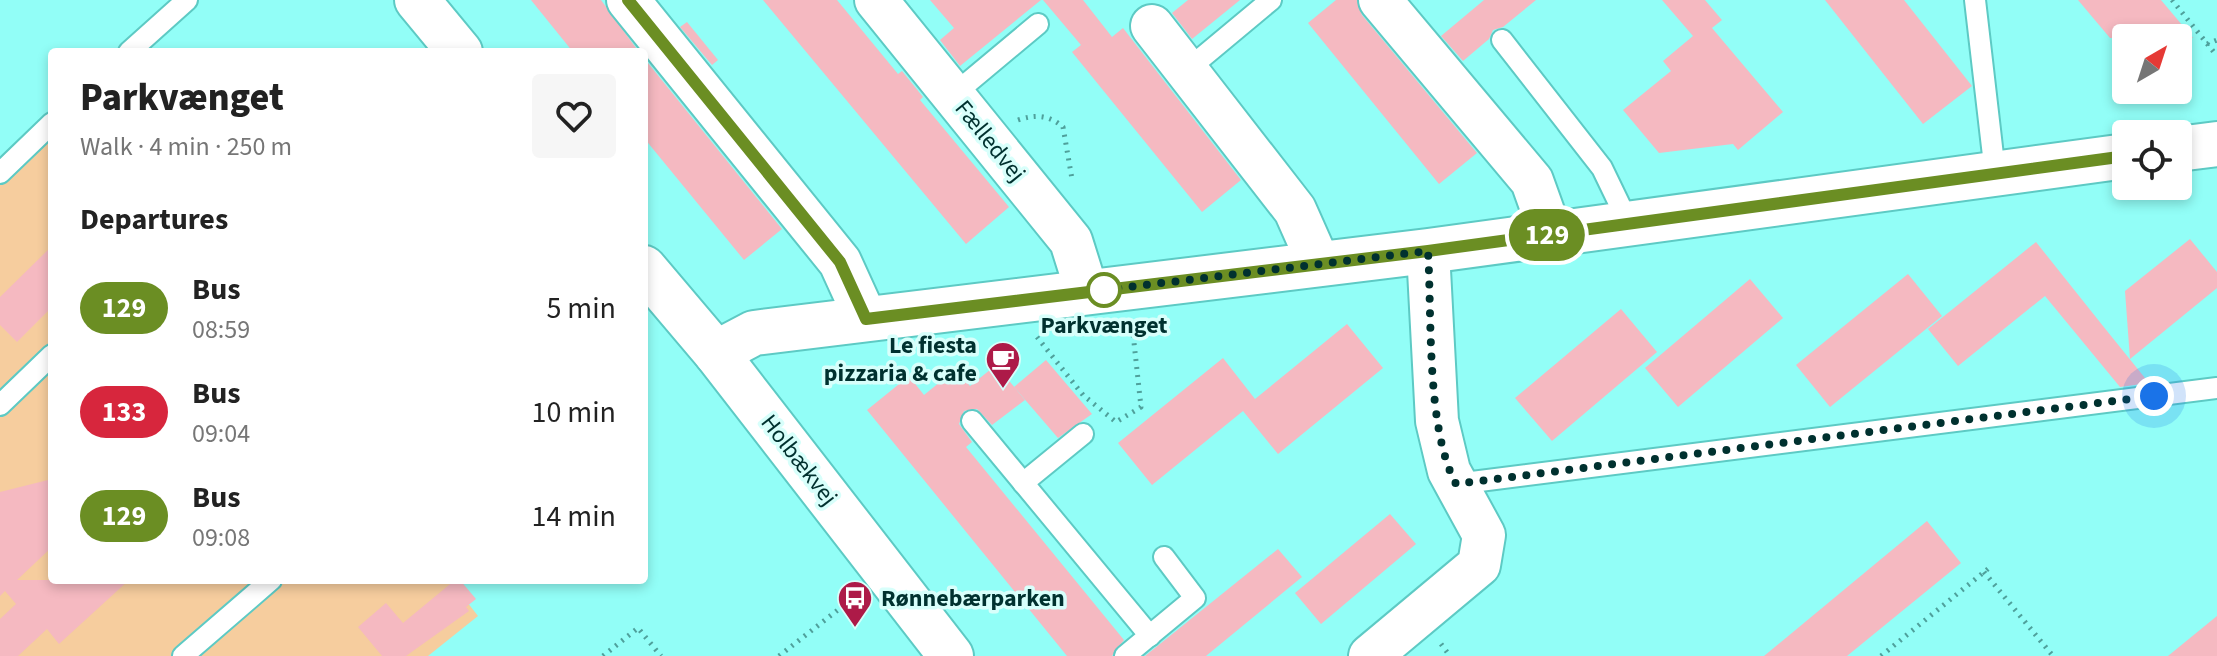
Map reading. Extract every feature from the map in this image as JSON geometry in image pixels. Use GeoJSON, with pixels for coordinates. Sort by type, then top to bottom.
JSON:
{"type":"FeatureCollection","features":[{"type":"Feature","properties":{"kind":"street"},"geometry":{"type":"LineString","coordinates":[[417,0],[457,48]]}},
{"type":"Feature","properties":{"kind":"street"},"geometry":{"type":"LineString","coordinates":[[628,0],[840,262],[866,319]]}},
{"type":"Feature","properties":{"kind":"street","name":"Fælledvej"},"geometry":{"type":"LineString","coordinates":[[876,0],[1107,290]]}},
{"type":"Feature","properties":{"kind":"street"},"geometry":{"type":"LineString","coordinates":[[1380,0],[1532,181],[1551,234]]}},
{"type":"Feature","properties":{"kind":"street"},"geometry":{"type":"LineString","coordinates":[[1152,26],[1295,210],[1319,264]]}},
{"type":"Feature","properties":{"kind":"street"},"geometry":{"type":"LineString","coordinates":[[2192,147],[2217,144]]}},
{"type":"Feature","properties":{"kind":"street"},"geometry":{"type":"LineString","coordinates":[[716,353],[754,333],[1428,251],[2112,158]]}},
{"type":"Feature","properties":{"kind":"street"},"geometry":{"type":"LineString","coordinates":[[1370,656],[1479,565],[1484,535],[1449,471],[1437,421],[1428,251]]}},
{"type":"Feature","properties":{"kind":"street","name":"Holbækvej"},"geometry":{"type":"LineString","coordinates":[[648,273],[716,353],[951,656]]}},
{"type":"Feature","properties":{"kind":"lane"},"geometry":{"type":"LineString","coordinates":[[133,48],[187,0]]}},
{"type":"Feature","properties":{"kind":"lane"},"geometry":{"type":"LineString","coordinates":[[1187,70],[1271,0]]}},
{"type":"Feature","properties":{"kind":"lane"},"geometry":{"type":"LineString","coordinates":[[1975,0],[1995,173]]}},
{"type":"Feature","properties":{"kind":"lane"},"geometry":{"type":"LineString","coordinates":[[953,95],[1038,24]]}},
{"type":"Feature","properties":{"kind":"lane"},"geometry":{"type":"LineString","coordinates":[[1502,40],[1602,168],[1629,224]]}},
{"type":"Feature","properties":{"kind":"lane"},"geometry":{"type":"LineString","coordinates":[[0,173],[48,127]]}},
{"type":"Feature","properties":{"kind":"lane"},"geometry":{"type":"LineString","coordinates":[[0,405],[48,359]]}},
{"type":"Feature","properties":{"kind":"lane"},"geometry":{"type":"LineString","coordinates":[[1456,484],[2217,388]]}},
{"type":"Feature","properties":{"kind":"lane"},"geometry":{"type":"LineString","coordinates":[[972,421],[1150,636]]}},
{"type":"Feature","properties":{"kind":"lane"},"geometry":{"type":"LineString","coordinates":[[1023,483],[1083,434]]}},
{"type":"Feature","properties":{"kind":"lane"},"geometry":{"type":"LineString","coordinates":[[1125,656],[1195,598],[1164,557]]}},
{"type":"Feature","properties":{"kind":"lane"},"geometry":{"type":"LineString","coordinates":[[183,656],[266,584]]}},
{"type":"Feature","properties":{"kind":"path"},"geometry":{"type":"LineString","coordinates":[[2172,0],[2217,56]]}},
{"type":"Feature","properties":{"kind":"path"},"geometry":{"type":"LineString","coordinates":[[2207,44],[2217,40]]}},
{"type":"Feature","properties":{"kind":"path"},"geometry":{"type":"LineString","coordinates":[[1010,301],[1083,395],[1116,422],[1141,407],[1142,397],[1107,290]]}},
{"type":"Feature","properties":{"kind":"path"},"geometry":{"type":"LineString","coordinates":[[1881,656],[1987,570],[2053,656]]}},
{"type":"Feature","properties":{"kind":"path"},"geometry":{"type":"LineString","coordinates":[[779,656],[886,572]]}},
{"type":"Feature","properties":{"kind":"path"},"geometry":{"type":"LineString","coordinates":[[603,656],[638,628],[661,656]]}},
{"type":"Feature","properties":{"kind":"shaded area"},"geometry":{"type":"Polygon","coordinates":[[[48,125],[48,584],[453,584],[478,616],[428,656],[0,656],[0,172],[48,125]]]}},
{"type":"Feature","properties":{"kind":"building"},"geometry":{"type":"Polygon","coordinates":[[[531,0],[601,0],[636,48],[570,48],[531,0]]]}},
{"type":"Feature","properties":{"kind":"building"},"geometry":{"type":"Polygon","coordinates":[[[763,0],[837,0],[898,74],[902,71],[923,97],[920,100],[1009,207],[966,244],[763,0]]]}},
{"type":"Feature","properties":{"kind":"building"},"geometry":{"type":"Polygon","coordinates":[[[930,0],[1041,0],[960,66],[940,40],[954,28],[930,0]]]}},
{"type":"Feature","properties":{"kind":"building"},"geometry":{"type":"Polygon","coordinates":[[[1043,0],[1083,0],[1112,37],[1123,28],[1241,180],[1202,212],[1072,52],[1081,45],[1043,0]]]}},
{"type":"Feature","properties":{"kind":"building"},"geometry":{"type":"Polygon","coordinates":[[[1188,0],[1240,0],[1192,39],[1172,13],[1188,0]]]}},
{"type":"Feature","properties":{"kind":"building"},"geometry":{"type":"Polygon","coordinates":[[[1336,0],[1357,0],[1362,15],[1477,153],[1439,184],[1308,23],[1336,0]]]}},
{"type":"Feature","properties":{"kind":"building"},"geometry":{"type":"Polygon","coordinates":[[[1484,0],[1536,0],[1503,27],[1493,30],[1489,39],[1463,61],[1441,36],[1484,0]]]}},
{"type":"Feature","properties":{"kind":"building"},"geometry":{"type":"Polygon","coordinates":[[[1662,0],[1705,0],[1722,20],[1712,28],[1783,112],[1738,150],[1733,144],[1659,153],[1623,110],[1671,71],[1663,61],[1693,36],[1662,0]]]}},
{"type":"Feature","properties":{"kind":"building"},"geometry":{"type":"Polygon","coordinates":[[[1825,0],[1904,0],[1972,86],[1923,124],[1825,0]]]}},
{"type":"Feature","properties":{"kind":"building"},"geometry":{"type":"Polygon","coordinates":[[[2078,0],[2161,0],[2181,24],[2112,24],[2110,38],[2078,0]]]}},
{"type":"Feature","properties":{"kind":"building"},"geometry":{"type":"Polygon","coordinates":[[[687,22],[718,60],[712,65],[680,27],[687,22]]]}},
{"type":"Feature","properties":{"kind":"building"},"geometry":{"type":"Polygon","coordinates":[[[648,63],[782,229],[744,260],[648,143],[648,63]]]}},
{"type":"Feature","properties":{"kind":"building"},"geometry":{"type":"Polygon","coordinates":[[[2190,239],[2217,272],[2217,288],[2130,359],[2125,291],[2190,239]]]}},
{"type":"Feature","properties":{"kind":"building"},"geometry":{"type":"Polygon","coordinates":[[[2036,242],[2149,383],[2120,387],[2045,296],[1958,366],[1928,329],[2036,242]]]}},
{"type":"Feature","properties":{"kind":"building"},"geometry":{"type":"Polygon","coordinates":[[[48,250],[48,311],[17,342],[0,325],[0,297],[48,250]]]}},
{"type":"Feature","properties":{"kind":"building"},"geometry":{"type":"Polygon","coordinates":[[[1908,274],[1942,316],[1830,407],[1796,365],[1908,274]]]}},
{"type":"Feature","properties":{"kind":"building"},"geometry":{"type":"Polygon","coordinates":[[[1750,279],[1783,318],[1678,407],[1645,368],[1750,279]]]}},
{"type":"Feature","properties":{"kind":"building"},"geometry":{"type":"Polygon","coordinates":[[[1621,309],[1657,352],[1552,441],[1515,398],[1621,309]]]}},
{"type":"Feature","properties":{"kind":"building"},"geometry":{"type":"Polygon","coordinates":[[[1347,324],[1383,368],[1278,454],[1243,411],[1152,485],[1118,443],[1223,358],[1255,399],[1347,324]]]}},
{"type":"Feature","properties":{"kind":"building"},"geometry":{"type":"Polygon","coordinates":[[[1046,360],[1092,414],[1058,438],[1014,387],[1046,360]]]}},
{"type":"Feature","properties":{"kind":"building"},"geometry":{"type":"Polygon","coordinates":[[[996,365],[1025,400],[992,425],[977,409],[964,411],[959,424],[972,442],[966,447],[1124,640],[1112,656],[1067,656],[867,410],[909,376],[924,395],[956,369],[970,386],[996,365]]]}},
{"type":"Feature","properties":{"kind":"building"},"geometry":{"type":"Polygon","coordinates":[[[48,480],[48,551],[17,580],[48,580],[48,584],[125,584],[59,644],[47,629],[18,656],[0,656],[0,619],[16,604],[5,591],[0,596],[0,492],[48,480]]]}},
{"type":"Feature","properties":{"kind":"building"},"geometry":{"type":"Polygon","coordinates":[[[1390,514],[1416,544],[1321,624],[1295,593],[1390,514]]]}},
{"type":"Feature","properties":{"kind":"building"},"geometry":{"type":"Polygon","coordinates":[[[1927,521],[1961,563],[1847,656],[1764,656],[1927,521]]]}},
{"type":"Feature","properties":{"kind":"building"},"geometry":{"type":"Polygon","coordinates":[[[1278,549],[1302,577],[1206,656],[1145,656],[1278,549]]]}},
{"type":"Feature","properties":{"kind":"building"},"geometry":{"type":"Polygon","coordinates":[[[450,584],[463,584],[476,599],[466,607],[469,611],[406,656],[382,656],[358,627],[386,603],[403,623],[450,584]]]}},
{"type":"Feature","properties":{"kind":"building"},"geometry":{"type":"Polygon","coordinates":[[[2217,616],[2217,656],[2168,656],[2217,616]]]}},
{"type":"Feature","properties":{"kind":"bus line","name":"129"},"geometry":{"type":"LineString","coordinates":[[628,0],[840,262],[866,319],[1428,251],[2112,158]]}},
{"type":"Feature","properties":{"kind":"place","name":"Parkvænget"},"geometry":{"type":"Point","coordinates":[1104,290]}},
{"type":"Feature","properties":{"kind":"place","name":"Le fiesta pizzaria & cafe"},"geometry":{"type":"Point","coordinates":[1003,390]}},
{"type":"Feature","properties":{"kind":"place","name":"Rønnebærparken"},"geometry":{"type":"Point","coordinates":[855,629]}},
{"type":"Feature","properties":{"kind":"route"},"geometry":{"type":"LineString","coordinates":[[1104,290],[1428,251],[1437,421],[1449,471],[1456,484],[2154,396]]}}]}
